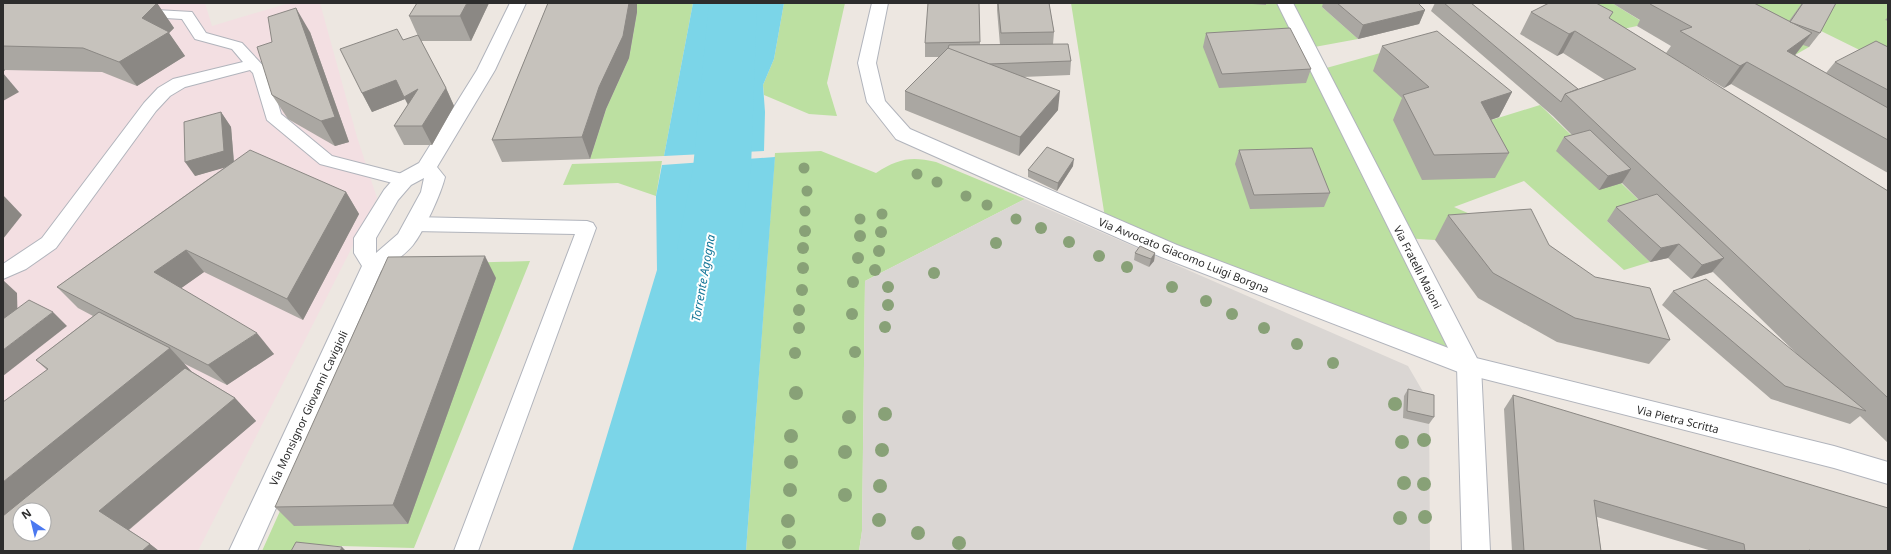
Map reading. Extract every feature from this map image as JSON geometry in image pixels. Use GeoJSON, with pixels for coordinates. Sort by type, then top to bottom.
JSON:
{"type":"FeatureCollection","features":[{"type":"Feature","properties":{"kind":"street"},"geometry":{"type":"LineString","coordinates":[[373,266],[366,253],[365,238],[391,194],[404,180],[426,168],[486,70],[518,3]]}},
{"type":"Feature","properties":{"kind":"street","name":"Via Avvocato Giacomo Luigi Borgna"},"geometry":{"type":"LineString","coordinates":[[880,3],[867,63],[876,102],[903,134],[1154,245],[1468,366]]}},
{"type":"Feature","properties":{"kind":"street","name":"Via Fratelli Maioni"},"geometry":{"type":"LineString","coordinates":[[1285,3],[1468,366],[1476,551]]}},
{"type":"Feature","properties":{"kind":"street","name":"Via Monsignor Giovanni Cavigioli"},"geometry":{"type":"LineString","coordinates":[[242,551],[373,266],[395,250],[406,239],[431,192],[435,177],[426,168]]}},
{"type":"Feature","properties":{"kind":"street","name":"Via Pietra Scritta"},"geometry":{"type":"LineString","coordinates":[[1468,366],[1834,457],[1888,473]]}},
{"type":"Feature","properties":{"kind":"lane"},"geometry":{"type":"LineString","coordinates":[[125,13],[187,15],[200,36],[237,46],[261,72],[272,116],[326,160],[404,180]]}},
{"type":"Feature","properties":{"kind":"lane"},"geometry":{"type":"LineString","coordinates":[[3,272],[19,264],[49,243],[64,225],[150,107],[164,92],[179,83],[254,64]]}},
{"type":"Feature","properties":{"kind":"lane"},"geometry":{"type":"LineString","coordinates":[[413,224],[587,228],[466,551]]}},
{"type":"Feature","properties":{"kind":"shaded area"},"geometry":{"type":"Polygon","coordinates":[[[3,3],[205,3],[212,26],[289,3],[320,3],[357,137],[377,198],[198,551],[3,551],[3,3]]]}},
{"type":"Feature","properties":{"kind":"shaded area"},"geometry":{"type":"Polygon","coordinates":[[[1025,199],[1408,366],[1429,402],[1430,551],[859,551],[862,531],[865,281],[1025,199]]]}},
{"type":"Feature","properties":{"kind":"green space"},"geometry":{"type":"Polygon","coordinates":[[[637,3],[693,3],[664,156],[590,159],[606,109],[629,58],[637,12],[637,3]]]}},
{"type":"Feature","properties":{"kind":"green space"},"geometry":{"type":"Polygon","coordinates":[[[784,3],[845,3],[827,83],[837,116],[809,114],[764,95],[763,85],[774,59],[784,3]]]}},
{"type":"Feature","properties":{"kind":"green space"},"geometry":{"type":"Polygon","coordinates":[[[1071,3],[1336,3],[1322,7],[1358,39],[1309,48],[1319,70],[1413,44],[1469,127],[1540,105],[1647,208],[1607,221],[1650,262],[1624,270],[1524,181],[1454,207],[1516,234],[1435,240],[1404,238],[1469,366],[1106,224],[1071,3]]]}},
{"type":"Feature","properties":{"kind":"green space"},"geometry":{"type":"Polygon","coordinates":[[[1553,3],[1612,3],[1641,21],[1637,26],[1600,34],[1553,3]]]}},
{"type":"Feature","properties":{"kind":"green space"},"geometry":{"type":"Polygon","coordinates":[[[1645,3],[1888,3],[1888,64],[1819,30],[1809,47],[1795,55],[1645,3]]]}},
{"type":"Feature","properties":{"kind":"green space"},"geometry":{"type":"Polygon","coordinates":[[[821,151],[876,173],[904,160],[919,159],[936,162],[1025,199],[865,281],[862,531],[859,551],[746,551],[775,153],[821,151]]]}},
{"type":"Feature","properties":{"kind":"green space"},"geometry":{"type":"Polygon","coordinates":[[[662,161],[656,196],[618,183],[563,185],[572,164],[662,161]]]}},
{"type":"Feature","properties":{"kind":"green space"},"geometry":{"type":"Polygon","coordinates":[[[530,261],[414,548],[304,545],[301,551],[262,551],[345,367],[431,264],[530,261]]]}},
{"type":"Feature","properties":{"kind":"water"},"geometry":{"type":"Polygon","coordinates":[[[693,3],[784,3],[774,59],[763,85],[765,112],[764,151],[664,156],[693,3]]]}},
{"type":"Feature","properties":{"kind":"water"},"geometry":{"type":"Polygon","coordinates":[[[775,157],[746,551],[572,551],[657,270],[656,196],[662,165],[775,157]]]}},
{"type":"Feature","properties":{"kind":"building"},"geometry":{"type":"Polygon","coordinates":[[[3,3],[157,3],[142,18],[169,32],[119,62],[83,48],[3,46],[3,3]]]}},
{"type":"Feature","properties":{"kind":"building"},"geometry":{"type":"Polygon","coordinates":[[[417,3],[467,3],[460,16],[409,16],[417,3]]]}},
{"type":"Feature","properties":{"kind":"building"},"geometry":{"type":"Polygon","coordinates":[[[548,3],[629,3],[623,36],[599,87],[582,137],[492,140],[548,3]]]}},
{"type":"Feature","properties":{"kind":"building"},"geometry":{"type":"Polygon","coordinates":[[[928,3],[979,3],[980,42],[925,43],[928,3]]]}},
{"type":"Feature","properties":{"kind":"building"},"geometry":{"type":"Polygon","coordinates":[[[998,3],[1049,3],[1054,32],[1001,33],[998,3]]]}},
{"type":"Feature","properties":{"kind":"building"},"geometry":{"type":"Polygon","coordinates":[[[1337,3],[1418,3],[1425,10],[1363,25],[1337,3]]]}},
{"type":"Feature","properties":{"kind":"building"},"geometry":{"type":"Polygon","coordinates":[[[1444,3],[1471,3],[1578,89],[1565,94],[1561,102],[1444,3]]]}},
{"type":"Feature","properties":{"kind":"building"},"geometry":{"type":"Polygon","coordinates":[[[1549,3],[1596,3],[1613,12],[1609,18],[1888,191],[1888,398],[1565,94],[1636,69],[1575,31],[1569,34],[1531,12],[1549,3]]]}},
{"type":"Feature","properties":{"kind":"building"},"geometry":{"type":"Polygon","coordinates":[[[1754,3],[1812,33],[1787,51],[1888,108],[1888,140],[1747,62],[1740,66],[1680,31],[1692,27],[1650,4],[1754,3]]]}},
{"type":"Feature","properties":{"kind":"building"},"geometry":{"type":"Polygon","coordinates":[[[1803,3],[1836,3],[1820,33],[1790,22],[1803,3]]]}},
{"type":"Feature","properties":{"kind":"building"},"geometry":{"type":"Polygon","coordinates":[[[296,8],[335,117],[321,121],[272,95],[257,47],[272,42],[268,17],[296,8]]]}},
{"type":"Feature","properties":{"kind":"building"},"geometry":{"type":"Polygon","coordinates":[[[1290,28],[1311,69],[1222,74],[1206,33],[1290,28]]]}},
{"type":"Feature","properties":{"kind":"building"},"geometry":{"type":"Polygon","coordinates":[[[397,29],[403,40],[418,35],[446,88],[422,126],[394,126],[418,89],[404,97],[396,80],[362,93],[340,49],[397,29]]]}},
{"type":"Feature","properties":{"kind":"building"},"geometry":{"type":"Polygon","coordinates":[[[1437,31],[1512,92],[1481,102],[1509,153],[1434,155],[1403,95],[1429,87],[1382,46],[1437,31]]]}},
{"type":"Feature","properties":{"kind":"building"},"geometry":{"type":"Polygon","coordinates":[[[1876,41],[1888,47],[1888,90],[1835,62],[1876,41]]]}},
{"type":"Feature","properties":{"kind":"building"},"geometry":{"type":"Polygon","coordinates":[[[1068,44],[1071,61],[989,64],[948,49],[949,45],[1068,44]]]}},
{"type":"Feature","properties":{"kind":"building"},"geometry":{"type":"Polygon","coordinates":[[[948,48],[1060,91],[1020,137],[905,91],[948,48]]]}},
{"type":"Feature","properties":{"kind":"building"},"geometry":{"type":"Polygon","coordinates":[[[221,112],[224,151],[185,162],[184,122],[221,112]]]}},
{"type":"Feature","properties":{"kind":"building"},"geometry":{"type":"Polygon","coordinates":[[[1590,130],[1631,169],[1608,176],[1564,137],[1590,130]]]}},
{"type":"Feature","properties":{"kind":"building"},"geometry":{"type":"Polygon","coordinates":[[[1047,147],[1074,159],[1058,183],[1028,170],[1047,147]]]}},
{"type":"Feature","properties":{"kind":"building"},"geometry":{"type":"Polygon","coordinates":[[[1312,148],[1330,193],[1254,195],[1239,150],[1312,148]]]}},
{"type":"Feature","properties":{"kind":"building"},"geometry":{"type":"Polygon","coordinates":[[[250,150],[346,192],[287,299],[186,250],[154,272],[257,333],[208,365],[57,287],[250,150]]]}},
{"type":"Feature","properties":{"kind":"building"},"geometry":{"type":"Polygon","coordinates":[[[1657,194],[1724,258],[1702,265],[1679,244],[1661,248],[1616,207],[1657,194]]]}},
{"type":"Feature","properties":{"kind":"building"},"geometry":{"type":"Polygon","coordinates":[[[1531,209],[1549,245],[1595,277],[1650,288],[1670,340],[1575,318],[1493,273],[1448,215],[1531,209]]]}},
{"type":"Feature","properties":{"kind":"building"},"geometry":{"type":"Polygon","coordinates":[[[1140,246],[1155,253],[1151,259],[1135,253],[1140,246]]]}},
{"type":"Feature","properties":{"kind":"building"},"geometry":{"type":"Polygon","coordinates":[[[485,256],[393,505],[275,507],[388,257],[485,256]]]}},
{"type":"Feature","properties":{"kind":"building"},"geometry":{"type":"Polygon","coordinates":[[[1706,279],[1866,411],[1785,386],[1673,291],[1706,279]]]}},
{"type":"Feature","properties":{"kind":"building"},"geometry":{"type":"Polygon","coordinates":[[[29,300],[53,312],[3,350],[3,319],[29,300]]]}},
{"type":"Feature","properties":{"kind":"building"},"geometry":{"type":"Polygon","coordinates":[[[99,312],[170,348],[3,482],[3,402],[48,369],[36,360],[99,312]]]}},
{"type":"Feature","properties":{"kind":"building"},"geometry":{"type":"Polygon","coordinates":[[[185,368],[235,398],[99,511],[150,544],[142,551],[3,551],[3,516],[12,509],[12,542],[52,542],[52,502],[20,502],[185,368]]]}},
{"type":"Feature","properties":{"kind":"building"},"geometry":{"type":"Polygon","coordinates":[[[1408,389],[1434,395],[1434,417],[1407,411],[1408,389]]]}},
{"type":"Feature","properties":{"kind":"building"},"geometry":{"type":"Polygon","coordinates":[[[1513,395],[1888,508],[1888,551],[1745,551],[1744,544],[1594,500],[1601,551],[1524,551],[1513,395]]]}},
{"type":"Feature","properties":{"kind":"building"},"geometry":{"type":"Polygon","coordinates":[[[296,542],[342,547],[340,551],[291,551],[296,542]]]}},
{"type":"Feature","properties":{"kind":"waterway","name":"Torrente Agogna"},"geometry":{"type":"LineString","coordinates":[[708,248],[722,168],[733,3]]}}]}
